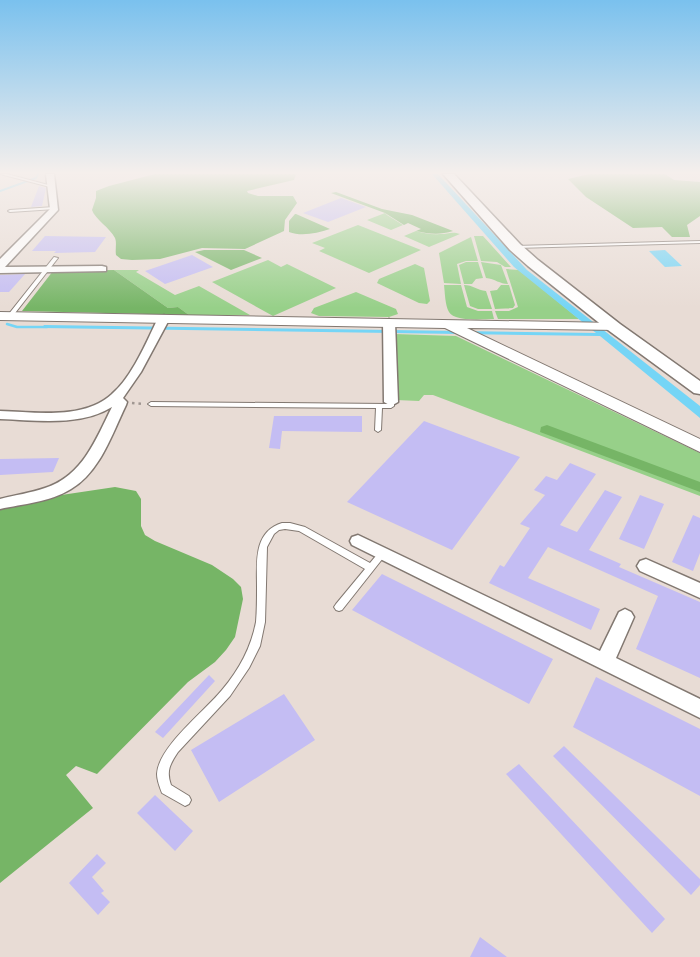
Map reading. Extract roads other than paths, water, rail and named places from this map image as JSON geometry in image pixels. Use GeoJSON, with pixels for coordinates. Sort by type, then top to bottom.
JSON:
{"type":"FeatureCollection","features":[{"type":"Feature","properties":{"kind":"main road"},"geometry":{"type":"LineString","coordinates":[[489,219],[515,247],[614,327],[700,388]]}},
{"type":"Feature","properties":{"kind":"street"},"geometry":{"type":"LineString","coordinates":[[46,219],[36,226],[1,264],[0,270],[102,269]]}},
{"type":"Feature","properties":{"kind":"street"},"geometry":{"type":"LineString","coordinates":[[5,316],[161,324],[389,329],[445,323],[614,327]]}},
{"type":"Feature","properties":{"kind":"street"},"geometry":{"type":"LineString","coordinates":[[445,323],[700,446]]}},
{"type":"Feature","properties":{"kind":"street"},"geometry":{"type":"LineString","coordinates":[[0,504],[50,492],[66,486],[79,476],[90,463],[126,386],[161,324]]}},
{"type":"Feature","properties":{"kind":"street"},"geometry":{"type":"LineString","coordinates":[[385,404],[389,329]]}},
{"type":"Feature","properties":{"kind":"street"},"geometry":{"type":"LineString","coordinates":[[0,415],[72,415],[119,400]]}},
{"type":"Feature","properties":{"kind":"street"},"geometry":{"type":"LineString","coordinates":[[358,540],[700,709]]}},
{"type":"Feature","properties":{"kind":"street"},"geometry":{"type":"LineString","coordinates":[[646,566],[700,591]]}},
{"type":"Feature","properties":{"kind":"street"},"geometry":{"type":"LineString","coordinates":[[605,662],[625,617]]}},
{"type":"Feature","properties":{"kind":"lane"},"geometry":{"type":"LineString","coordinates":[[515,247],[700,242]]}},
{"type":"Feature","properties":{"kind":"lane"},"geometry":{"type":"LineString","coordinates":[[5,316],[56,258]]}},
{"type":"Feature","properties":{"kind":"lane"},"geometry":{"type":"LineString","coordinates":[[151,404],[385,404],[378,430]]}},
{"type":"Feature","properties":{"kind":"lane"},"geometry":{"type":"LineString","coordinates":[[185,800],[166,789],[162,773],[170,753],[184,736],[205,716],[246,666],[258,638],[264,546],[268,535],[279,527],[289,526],[302,529],[371,568]]}},
{"type":"Feature","properties":{"kind":"lane"},"geometry":{"type":"LineString","coordinates":[[339,607],[383,553]]}},
{"type":"Feature","properties":{"kind":"water"},"geometry":{"type":"Polygon","coordinates":[[[471,219],[479,219],[527,270],[700,406],[700,418],[600,336],[42,328],[44,325],[596,333],[514,267],[471,219]]]}},
{"type":"Feature","properties":{"kind":"water"},"geometry":{"type":"Polygon","coordinates":[[[665,250],[682,266],[665,267],[649,251],[665,250]]]}},
{"type":"Feature","properties":{"kind":"waterway"},"geometry":{"type":"LineString","coordinates":[[7,324],[17,327],[47,327]]}}]}
